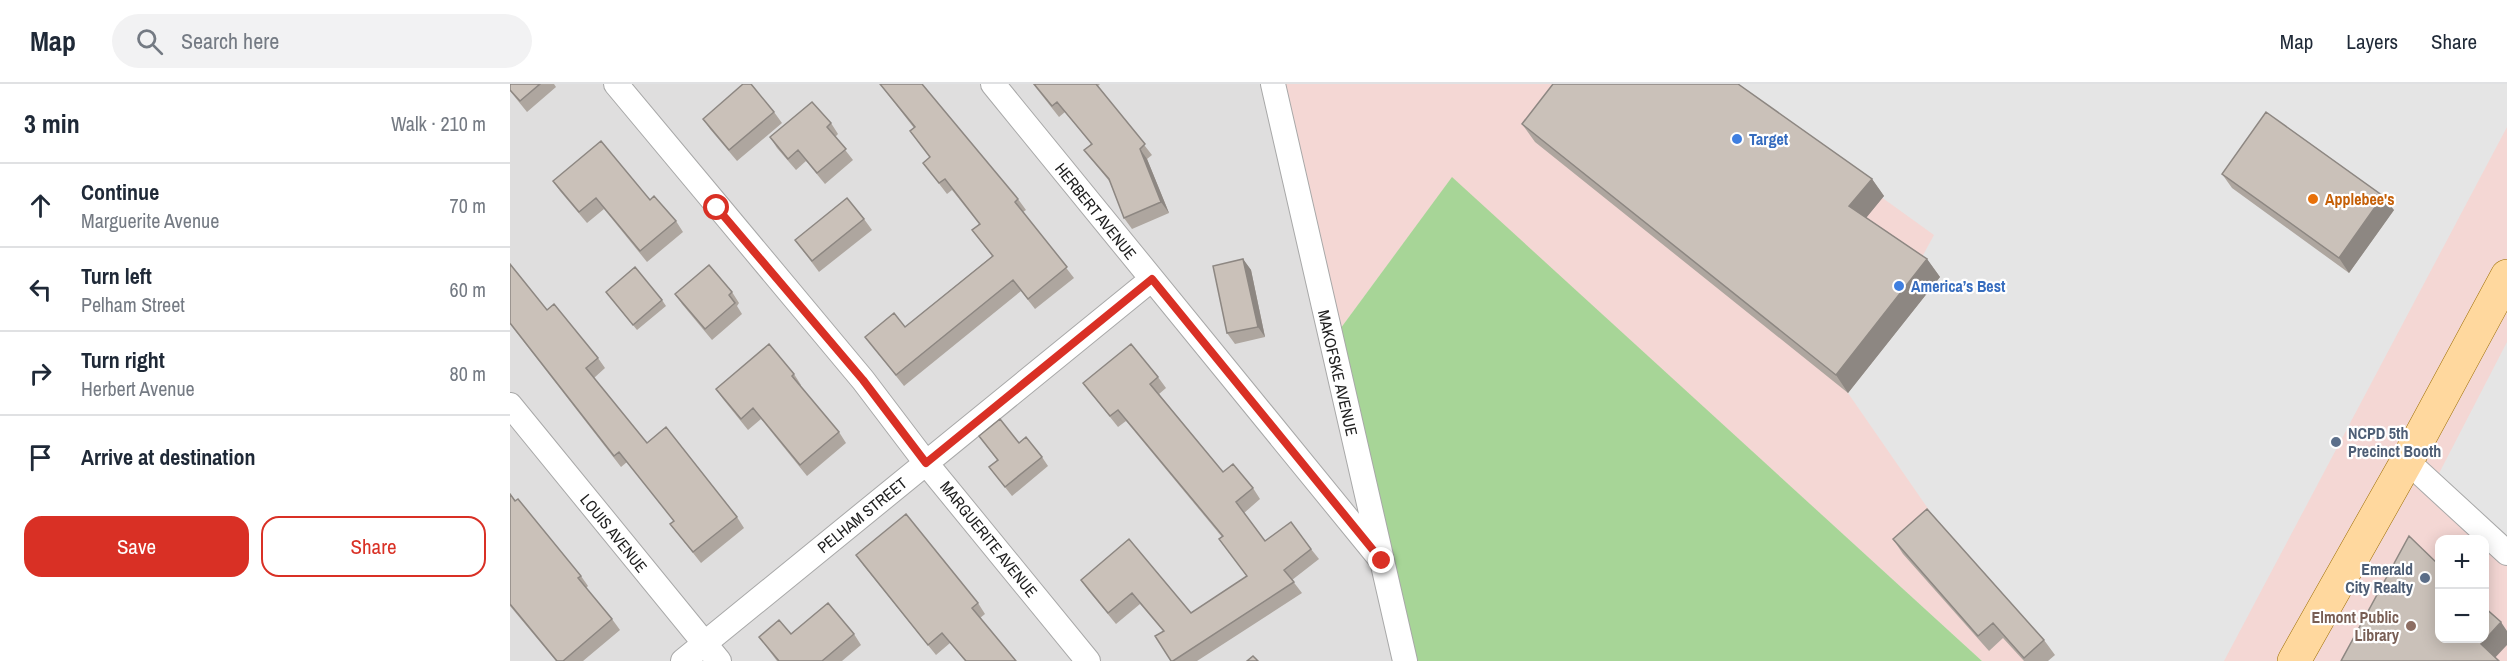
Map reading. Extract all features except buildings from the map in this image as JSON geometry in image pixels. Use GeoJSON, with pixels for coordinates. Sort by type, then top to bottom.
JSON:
{"type":"FeatureCollection","features":[{"type":"Feature","properties":{"kind":"main road"},"geometry":{"type":"LineString","coordinates":[[2294,661],[2407,461],[2507,276]]}},
{"type":"Feature","properties":{"kind":"street","name":"MARGUERITE AVENUE"},"geometry":{"type":"LineString","coordinates":[[616,84],[863,380],[926,463],[1088,661]]}},
{"type":"Feature","properties":{"kind":"street","name":"HERBERT AVENUE"},"geometry":{"type":"LineString","coordinates":[[993,84],[1382,561]]}},
{"type":"Feature","properties":{"kind":"street","name":"MAKOFSKE AVENUE"},"geometry":{"type":"LineString","coordinates":[[1273,84],[1405,661]]}},
{"type":"Feature","properties":{"kind":"street","name":"PELHAM STREET"},"geometry":{"type":"LineString","coordinates":[[683,661],[711,652],[926,463],[1152,279]]}},
{"type":"Feature","properties":{"kind":"street","name":"LOUIS AVENUE"},"geometry":{"type":"LineString","coordinates":[[510,405],[711,652]]}},
{"type":"Feature","properties":{"kind":"street"},"geometry":{"type":"LineString","coordinates":[[2407,461],[2507,553]]}},
{"type":"Feature","properties":{"kind":"shaded area"},"geometry":{"type":"Polygon","coordinates":[[[510,84],[1264,84],[1406,661],[510,661],[510,84]]]}},
{"type":"Feature","properties":{"kind":"shaded area"},"geometry":{"type":"Polygon","coordinates":[[[1264,84],[2507,84],[2507,661],[1982,661],[1452,178],[1332,340],[1264,84]]]}},
{"type":"Feature","properties":{"kind":"shaded area"},"geometry":{"type":"Polygon","coordinates":[[[1724,84],[2507,84],[2507,127],[2224,661],[2048,661],[1938,523],[1848,393],[1934,235],[1724,84]]]}},
{"type":"Feature","properties":{"kind":"shaded area"},"geometry":{"type":"Polygon","coordinates":[[[2507,342],[2507,553],[2433,485],[2507,342]]]}},
{"type":"Feature","properties":{"kind":"green space"},"geometry":{"type":"Polygon","coordinates":[[[1452,177],[1982,661],[1406,661],[1332,340],[1452,177]]]}},
{"type":"Feature","properties":{"kind":"place","name":"Target"},"geometry":{"type":"Point","coordinates":[1737,139]}},
{"type":"Feature","properties":{"kind":"place","name":"Applebee's"},"geometry":{"type":"Point","coordinates":[2313,199]}},
{"type":"Feature","properties":{"kind":"place","name":"America’s Best"},"geometry":{"type":"Point","coordinates":[1899,286]}},
{"type":"Feature","properties":{"kind":"place","name":"NCPD 5th Precinct Booth"},"geometry":{"type":"Point","coordinates":[2336,442]}},
{"type":"Feature","properties":{"kind":"place","name":"Emerald City Realty"},"geometry":{"type":"Point","coordinates":[2425,578]}},
{"type":"Feature","properties":{"kind":"place","name":"Elmont Public Library"},"geometry":{"type":"Point","coordinates":[2411,626]}},
{"type":"Feature","properties":{"kind":"route"},"geometry":{"type":"LineString","coordinates":[[717,208],[863,380],[926,463],[1152,279],[1382,561]]}}]}
